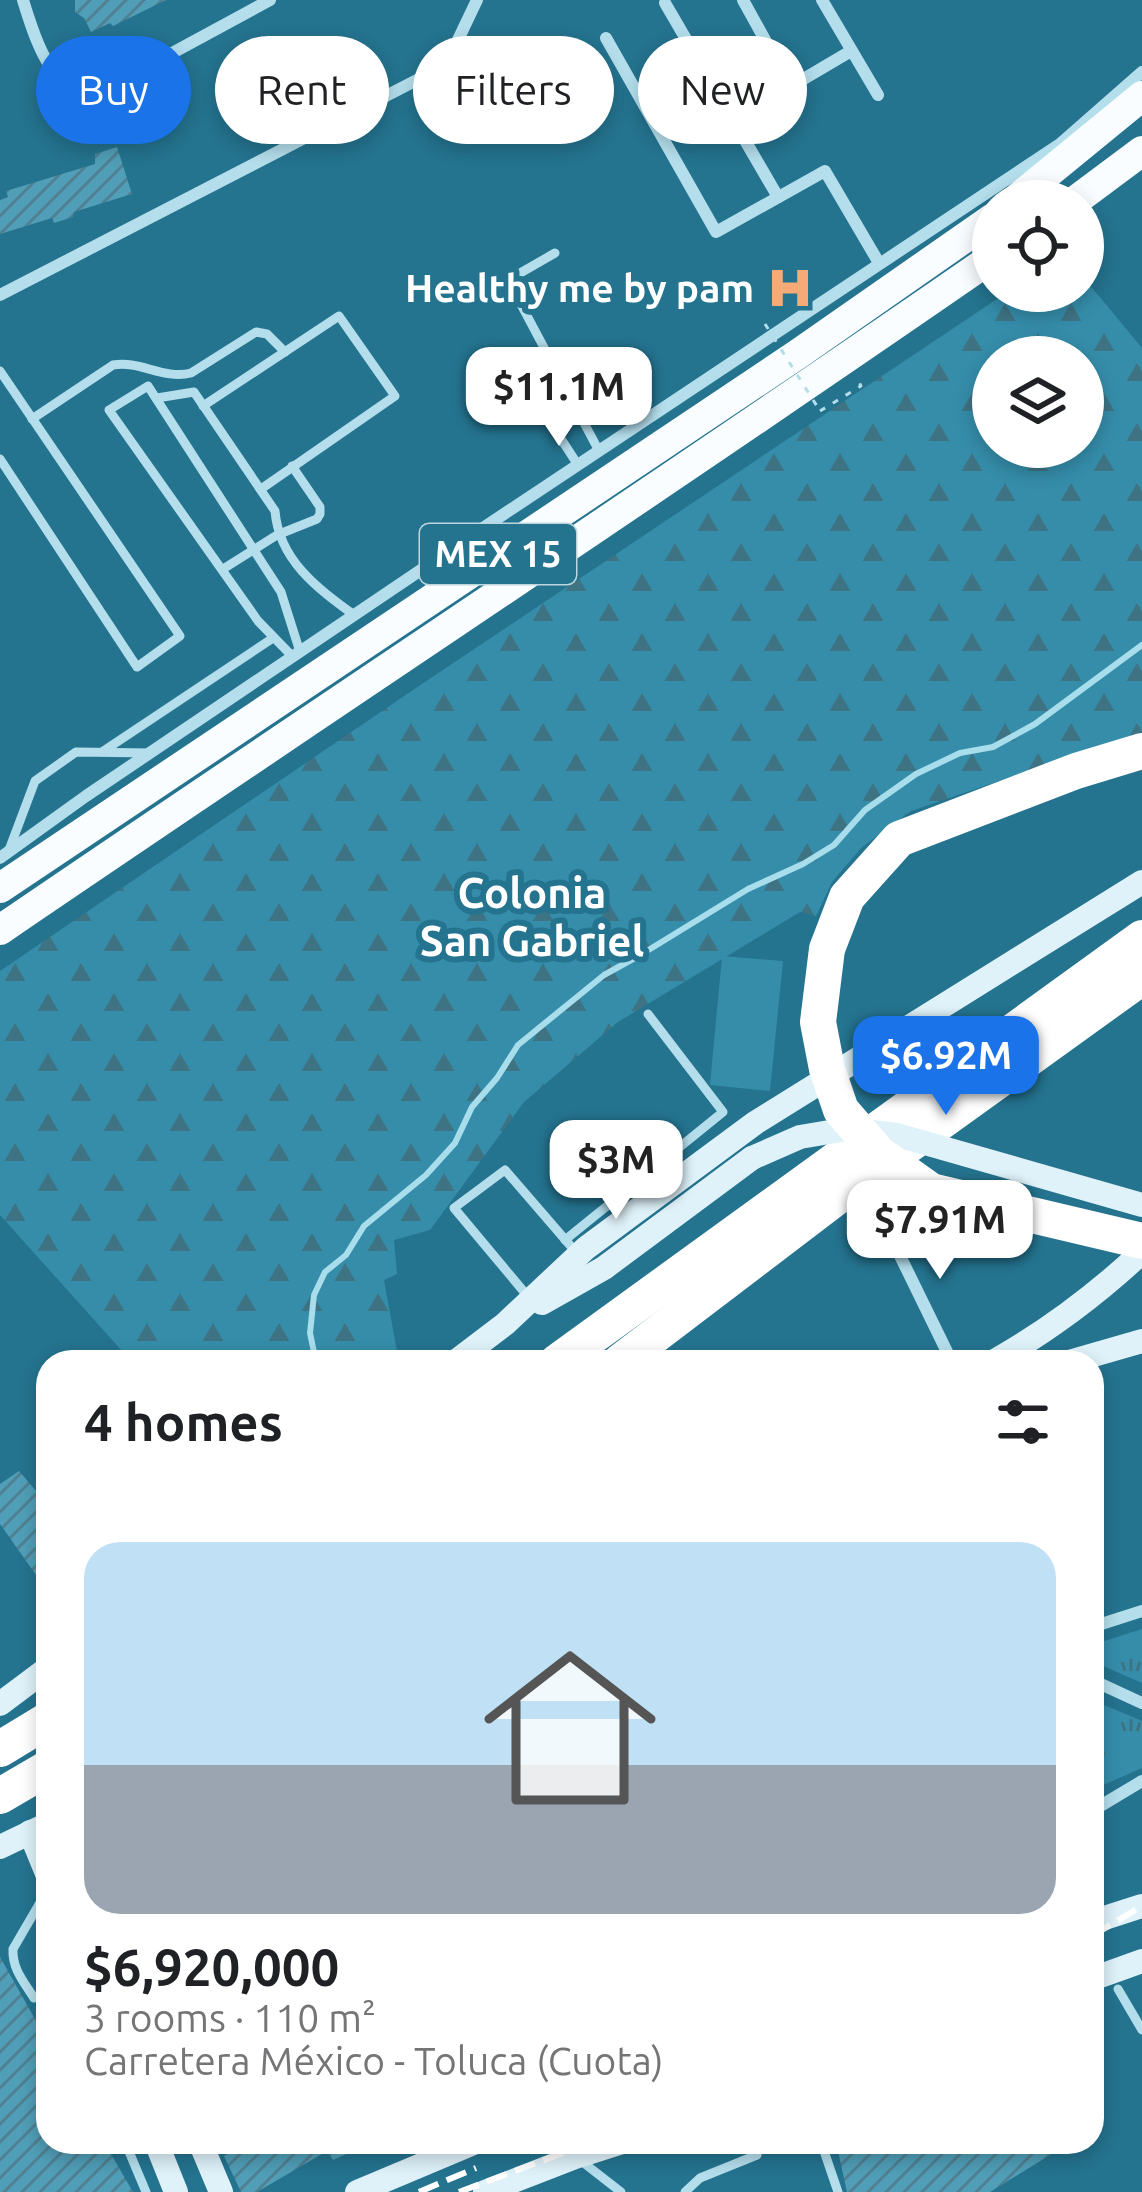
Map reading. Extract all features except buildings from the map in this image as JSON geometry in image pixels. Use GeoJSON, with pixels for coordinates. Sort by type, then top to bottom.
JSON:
{"type":"FeatureCollection","features":[{"type":"Feature","properties":{"kind":"highway"},"geometry":{"type":"LineString","coordinates":[[1142,751],[1076,771],[899,839],[847,897],[827,949],[818,1022],[841,1110],[879,1154],[931,1191],[1142,1240]]}},
{"type":"Feature","properties":{"kind":"highway"},"geometry":{"type":"LineString","coordinates":[[574,1350],[1142,938]]}},
{"type":"Feature","properties":{"kind":"highway"},"geometry":{"type":"LineString","coordinates":[[636,1350],[842,1192],[1142,976]]}},
{"type":"Feature","properties":{"kind":"highway"},"geometry":{"type":"LineString","coordinates":[[0,1749],[36,1727]]}},
{"type":"Feature","properties":{"kind":"highway"},"geometry":{"type":"LineString","coordinates":[[0,1799],[36,1776]]}},
{"type":"Feature","properties":{"kind":"highway"},"geometry":{"type":"LineString","coordinates":[[0,1799],[36,1789]]}},
{"type":"Feature","properties":{"kind":"main road"},"geometry":{"type":"LineString","coordinates":[[1040,180],[1142,96]]}},
{"type":"Feature","properties":{"kind":"main road"},"geometry":{"type":"LineString","coordinates":[[1103,180],[1142,151]]}},
{"type":"Feature","properties":{"kind":"main road","name":"MEX 15"},"geometry":{"type":"LineString","coordinates":[[0,888],[972,233]]}},
{"type":"Feature","properties":{"kind":"main road","name":"MEX 15"},"geometry":{"type":"LineString","coordinates":[[0,930],[972,272]]}},
{"type":"Feature","properties":{"kind":"main road"},"geometry":{"type":"LineString","coordinates":[[471,1350],[534,1303],[649,1187],[1142,882]]}},
{"type":"Feature","properties":{"kind":"main road"},"geometry":{"type":"LineString","coordinates":[[580,1256],[752,1158],[800,1137],[847,1130],[897,1136],[1142,1205]]}},
{"type":"Feature","properties":{"kind":"main road"},"geometry":{"type":"LineString","coordinates":[[1014,1350],[1103,1288],[1142,1252]]}},
{"type":"Feature","properties":{"kind":"main road"},"geometry":{"type":"LineString","coordinates":[[1104,1352],[1142,1341]]}},
{"type":"Feature","properties":{"kind":"main road"},"geometry":{"type":"LineString","coordinates":[[0,1704],[36,1677]]}},
{"type":"Feature","properties":{"kind":"main road"},"geometry":{"type":"LineString","coordinates":[[0,1847],[36,1829]]}},
{"type":"Feature","properties":{"kind":"main road"},"geometry":{"type":"LineString","coordinates":[[1104,1918],[1142,1906]]}},
{"type":"Feature","properties":{"kind":"main road"},"geometry":{"type":"LineString","coordinates":[[1104,1975],[1142,1961]]}},
{"type":"Feature","properties":{"kind":"main road"},"geometry":{"type":"LineString","coordinates":[[161,2154],[176,2192]]}},
{"type":"Feature","properties":{"kind":"main road"},"geometry":{"type":"LineString","coordinates":[[205,2154],[220,2192]]}},
{"type":"Feature","properties":{"kind":"main road"},"geometry":{"type":"LineString","coordinates":[[356,2192],[447,2154]]}},
{"type":"Feature","properties":{"kind":"main road"},"geometry":{"type":"LineString","coordinates":[[485,2192],[584,2154]]}},
{"type":"Feature","properties":{"kind":"street"},"geometry":{"type":"LineString","coordinates":[[23,0],[31,27],[61,80],[80,89],[102,91],[270,0]]}},
{"type":"Feature","properties":{"kind":"street"},"geometry":{"type":"LineString","coordinates":[[0,296],[446,65],[477,0]]}},
{"type":"Feature","properties":{"kind":"street"},"geometry":{"type":"LineString","coordinates":[[743,0],[763,36]]}},
{"type":"Feature","properties":{"kind":"street"},"geometry":{"type":"LineString","coordinates":[[822,0],[878,95]]}},
{"type":"Feature","properties":{"kind":"street"},"geometry":{"type":"LineString","coordinates":[[665,4],[684,36]]}},
{"type":"Feature","properties":{"kind":"street"},"geometry":{"type":"LineString","coordinates":[[807,77],[851,51]]}},
{"type":"Feature","properties":{"kind":"street"},"geometry":{"type":"LineString","coordinates":[[614,52],[716,232],[826,171],[878,263]]}},
{"type":"Feature","properties":{"kind":"street"},"geometry":{"type":"LineString","coordinates":[[4,855],[354,615],[1060,144],[1142,72]]}},
{"type":"Feature","properties":{"kind":"street"},"geometry":{"type":"LineString","coordinates":[[748,144],[778,197]]}},
{"type":"Feature","properties":{"kind":"street"},"geometry":{"type":"LineString","coordinates":[[884,1223],[946,1350]]}},
{"type":"Feature","properties":{"kind":"street"},"geometry":{"type":"LineString","coordinates":[[1104,1624],[1142,1611]]}},
{"type":"Feature","properties":{"kind":"street"},"geometry":{"type":"LineString","coordinates":[[1104,1686],[1142,1703]]}},
{"type":"Feature","properties":{"kind":"street"},"geometry":{"type":"LineString","coordinates":[[1104,1804],[1142,1781]]}},
{"type":"Feature","properties":{"kind":"lane"},"geometry":{"type":"LineString","coordinates":[[554,253],[508,280],[599,451]]}},
{"type":"Feature","properties":{"kind":"lane"},"geometry":{"type":"LineString","coordinates":[[203,406],[339,316],[394,397],[260,489]]}},
{"type":"Feature","properties":{"kind":"lane"},"geometry":{"type":"LineString","coordinates":[[32,419],[112,364],[127,362],[179,376],[191,374],[256,332],[267,334],[285,352]]}},
{"type":"Feature","properties":{"kind":"lane"},"geometry":{"type":"LineString","coordinates":[[551,364],[524,382],[578,465]]}},
{"type":"Feature","properties":{"kind":"lane"},"geometry":{"type":"LineString","coordinates":[[0,371],[179,636],[136,668],[0,459]]}},
{"type":"Feature","properties":{"kind":"lane"},"geometry":{"type":"LineString","coordinates":[[148,386],[285,600],[297,654],[274,638],[109,410],[148,386]]}},
{"type":"Feature","properties":{"kind":"lane"},"geometry":{"type":"LineString","coordinates":[[157,398],[194,392],[275,511],[277,535],[311,584],[354,615]]}},
{"type":"Feature","properties":{"kind":"lane"},"geometry":{"type":"LineString","coordinates":[[223,569],[277,535],[317,519],[320,507],[292,466]]}},
{"type":"Feature","properties":{"kind":"lane"},"geometry":{"type":"LineString","coordinates":[[102,752],[274,638]]}},
{"type":"Feature","properties":{"kind":"lane"},"geometry":{"type":"LineString","coordinates":[[4,855],[34,781],[76,752],[151,753]]}},
{"type":"Feature","properties":{"kind":"lane"},"geometry":{"type":"LineString","coordinates":[[648,1014],[723,1112],[649,1187]]}},
{"type":"Feature","properties":{"kind":"lane"},"geometry":{"type":"LineString","coordinates":[[534,1303],[454,1208],[505,1170],[580,1256]]}},
{"type":"Feature","properties":{"kind":"lane"},"geometry":{"type":"LineString","coordinates":[[34,1998],[13,1960],[14,1949],[36,1910]]}},
{"type":"Feature","properties":{"kind":"lane"},"geometry":{"type":"LineString","coordinates":[[1118,1989],[1142,2030]]}},
{"type":"Feature","properties":{"kind":"lane"},"geometry":{"type":"LineString","coordinates":[[130,2154],[146,2192]]}},
{"type":"Feature","properties":{"kind":"lane"},"geometry":{"type":"LineString","coordinates":[[824,2154],[838,2192]]}},
{"type":"Feature","properties":{"kind":"lane"},"geometry":{"type":"LineString","coordinates":[[685,2192],[700,2178],[757,2156]]}},
{"type":"Feature","properties":{"kind":"lane"},"geometry":{"type":"LineString","coordinates":[[575,2157],[621,2192]]}},
{"type":"Feature","properties":{"kind":"path"},"geometry":{"type":"LineString","coordinates":[[765,324],[820,411],[861,386]]}},
{"type":"Feature","properties":{"kind":"green space"},"geometry":{"type":"Polygon","coordinates":[[[1104,302],[1142,348],[1142,732],[911,811],[861,848],[832,882],[816,916],[800,912],[618,1022],[524,1102],[430,1230],[394,1240],[397,1274],[384,1280],[397,1350],[121,1350],[0,1215],[0,971],[978,312],[1104,312],[1104,302]]]}},
{"type":"Feature","properties":{"kind":"green space"},"geometry":{"type":"Polygon","coordinates":[[[722,956],[783,961],[770,1091],[710,1085],[722,956]]]}},
{"type":"Feature","properties":{"kind":"green space"},"geometry":{"type":"Polygon","coordinates":[[[1142,1629],[1142,1683],[1104,1666],[1104,1641],[1142,1629]]]}},
{"type":"Feature","properties":{"kind":"green space"},"geometry":{"type":"Polygon","coordinates":[[[1104,1705],[1142,1721],[1142,1768],[1104,1785],[1104,1705]]]}},
{"type":"Feature","properties":{"kind":"waterway"},"geometry":{"type":"LineString","coordinates":[[314,1350],[310,1333],[314,1295],[325,1272],[346,1255],[364,1226],[426,1175],[455,1143],[472,1107],[518,1045],[604,975],[748,889],[834,845],[865,810],[916,774],[960,753],[993,747],[1035,724],[1142,645]]}},
{"type":"Feature","properties":{"kind":"railway"},"geometry":{"type":"LineString","coordinates":[[1104,1929],[1142,1906]]}},
{"type":"Feature","properties":{"kind":"railway"},"geometry":{"type":"LineString","coordinates":[[459,2192],[560,2154]]}},
{"type":"Feature","properties":{"kind":"railway"},"geometry":{"type":"LineString","coordinates":[[419,2192],[476,2168]]}},
{"type":"Feature","properties":{"kind":"place","name":"Healthy me by pam"},"geometry":{"type":"Point","coordinates":[790,288]}},
{"type":"Feature","properties":{"kind":"district","name":"Colonia San Gabriel"},"geometry":{"type":"Point","coordinates":[532,917]}}]}
